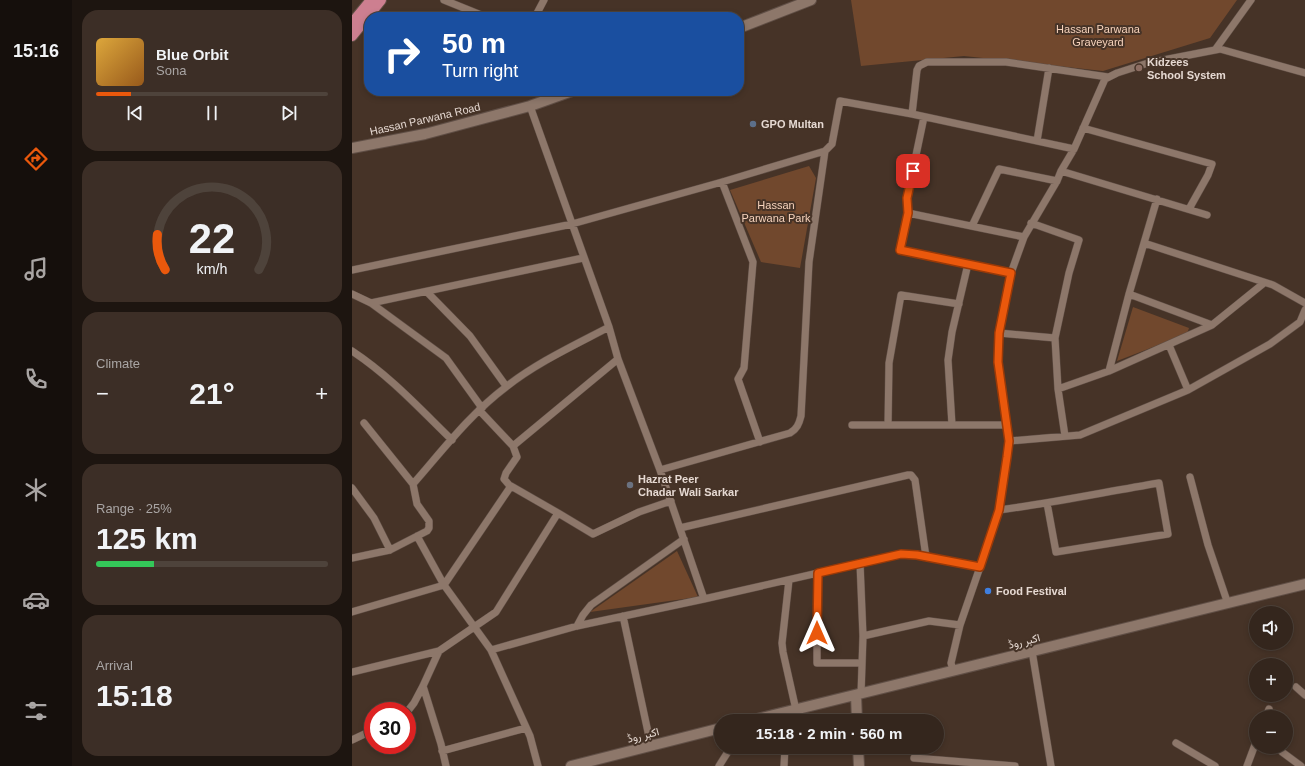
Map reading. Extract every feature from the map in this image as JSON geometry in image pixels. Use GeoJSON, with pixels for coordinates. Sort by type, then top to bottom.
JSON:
{"type":"FeatureCollection","features":[{"type":"Feature","properties":{"kind":"main road"},"geometry":{"type":"LineString","coordinates":[[352,23],[356,12],[371,0]]}},
{"type":"Feature","properties":{"kind":"main road"},"geometry":{"type":"LineString","coordinates":[[371,12],[381,0]]}},
{"type":"Feature","properties":{"kind":"main road"},"geometry":{"type":"LineString","coordinates":[[744,26],[811,0]]}},
{"type":"Feature","properties":{"kind":"main road"},"geometry":{"type":"LineString","coordinates":[[352,36],[364,21]]}},
{"type":"Feature","properties":{"kind":"main road","name":"Hassan Parwana Road"},"geometry":{"type":"LineString","coordinates":[[352,148],[425,134],[530,106],[558,96]]}},
{"type":"Feature","properties":{"kind":"main road","name":"اکبر روڈ"},"geometry":{"type":"LineString","coordinates":[[790,714],[859,694],[953,670],[1305,584]]}},
{"type":"Feature","properties":{"kind":"main road"},"geometry":{"type":"LineString","coordinates":[[858,714],[859,694]]}},
{"type":"Feature","properties":{"kind":"main road","name":"اکبر روڈ"},"geometry":{"type":"LineString","coordinates":[[571,766],[714,730]]}},
{"type":"Feature","properties":{"kind":"main road"},"geometry":{"type":"LineString","coordinates":[[858,754],[859,766]]}},
{"type":"Feature","properties":{"kind":"street"},"geometry":{"type":"LineString","coordinates":[[444,0],[474,12]]}},
{"type":"Feature","properties":{"kind":"street"},"geometry":{"type":"LineString","coordinates":[[538,12],[544,0]]}},
{"type":"Feature","properties":{"kind":"street"},"geometry":{"type":"LineString","coordinates":[[1215,50],[1251,0]]}},
{"type":"Feature","properties":{"kind":"street"},"geometry":{"type":"LineString","coordinates":[[953,670],[951,662],[960,626],[999,510],[1004,479],[1009,441],[998,362],[999,333],[1011,273],[1024,237],[1074,149],[1104,81],[1108,77],[1117,73],[1148,63],[1220,49],[1305,73]]}},
{"type":"Feature","properties":{"kind":"street"},"geometry":{"type":"LineString","coordinates":[[912,114],[917,70],[919,66],[927,62],[993,61],[1108,77]]}},
{"type":"Feature","properties":{"kind":"street"},"geometry":{"type":"LineString","coordinates":[[1038,141],[1049,68]]}},
{"type":"Feature","properties":{"kind":"street"},"geometry":{"type":"LineString","coordinates":[[352,270],[572,224],[722,182],[825,150],[832,144],[840,101],[912,114],[1074,149]]}},
{"type":"Feature","properties":{"kind":"street"},"geometry":{"type":"LineString","coordinates":[[530,106],[583,258],[609,327],[618,359],[671,501],[704,599]]}},
{"type":"Feature","properties":{"kind":"street"},"geometry":{"type":"LineString","coordinates":[[924,117],[907,198],[908,213],[900,250],[1011,273]]}},
{"type":"Feature","properties":{"kind":"street"},"geometry":{"type":"LineString","coordinates":[[1083,128],[1212,164],[1208,175],[1189,209]]}},
{"type":"Feature","properties":{"kind":"street"},"geometry":{"type":"LineString","coordinates":[[660,470],[790,433],[796,429],[801,416],[809,262],[825,150]]}},
{"type":"Feature","properties":{"kind":"street"},"geometry":{"type":"LineString","coordinates":[[972,226],[999,169],[1057,181]]}},
{"type":"Feature","properties":{"kind":"street"},"geometry":{"type":"LineString","coordinates":[[1061,171],[1207,215]]}},
{"type":"Feature","properties":{"kind":"street"},"geometry":{"type":"LineString","coordinates":[[722,182],[753,262],[744,368],[738,379],[760,442]]}},
{"type":"Feature","properties":{"kind":"street"},"geometry":{"type":"LineString","coordinates":[[1109,370],[1129,294],[1157,199]]}},
{"type":"Feature","properties":{"kind":"street"},"geometry":{"type":"LineString","coordinates":[[908,213],[1024,237]]}},
{"type":"Feature","properties":{"kind":"street"},"geometry":{"type":"LineString","coordinates":[[1032,223],[1079,240],[1069,274],[1055,338],[1058,389],[1065,436]]}},
{"type":"Feature","properties":{"kind":"street"},"geometry":{"type":"LineString","coordinates":[[1144,243],[1273,285],[1305,303]]}},
{"type":"Feature","properties":{"kind":"street"},"geometry":{"type":"LineString","coordinates":[[371,303],[583,258]]}},
{"type":"Feature","properties":{"kind":"street"},"geometry":{"type":"LineString","coordinates":[[952,425],[948,360],[952,332],[968,264]]}},
{"type":"Feature","properties":{"kind":"street"},"geometry":{"type":"LineString","coordinates":[[1058,389],[1109,370],[1212,325],[1264,282]]}},
{"type":"Feature","properties":{"kind":"street"},"geometry":{"type":"LineString","coordinates":[[427,292],[470,336],[506,386]]}},
{"type":"Feature","properties":{"kind":"street"},"geometry":{"type":"LineString","coordinates":[[352,294],[371,303],[446,358],[480,409],[513,446],[517,458],[504,477],[504,480],[510,486],[593,534],[638,512],[671,501]]}},
{"type":"Feature","properties":{"kind":"street"},"geometry":{"type":"LineString","coordinates":[[1129,294],[1212,325]]}},
{"type":"Feature","properties":{"kind":"street"},"geometry":{"type":"LineString","coordinates":[[888,425],[889,363],[901,295],[959,304]]}},
{"type":"Feature","properties":{"kind":"street"},"geometry":{"type":"LineString","coordinates":[[1009,441],[1080,435],[1188,390],[1270,344],[1300,322],[1305,310]]}},
{"type":"Feature","properties":{"kind":"street"},"geometry":{"type":"LineString","coordinates":[[412,484],[480,409],[506,386],[551,358],[609,327]]}},
{"type":"Feature","properties":{"kind":"street"},"geometry":{"type":"LineString","coordinates":[[999,333],[1055,338]]}},
{"type":"Feature","properties":{"kind":"street"},"geometry":{"type":"LineString","coordinates":[[1169,345],[1188,390]]}},
{"type":"Feature","properties":{"kind":"street"},"geometry":{"type":"LineString","coordinates":[[352,352],[368,362],[401,389],[452,440]]}},
{"type":"Feature","properties":{"kind":"street"},"geometry":{"type":"LineString","coordinates":[[513,446],[618,359]]}},
{"type":"Feature","properties":{"kind":"street"},"geometry":{"type":"LineString","coordinates":[[352,558],[390,550],[426,531],[430,524],[417,504],[412,484],[364,423]]}},
{"type":"Feature","properties":{"kind":"street"},"geometry":{"type":"LineString","coordinates":[[852,425],[1007,425]]}},
{"type":"Feature","properties":{"kind":"street"},"geometry":{"type":"LineString","coordinates":[[680,528],[911,475],[915,480],[926,557]]}},
{"type":"Feature","properties":{"kind":"street"},"geometry":{"type":"LineString","coordinates":[[1190,477],[1208,545],[1228,604]]}},
{"type":"Feature","properties":{"kind":"street"},"geometry":{"type":"LineString","coordinates":[[999,510],[1159,483],[1168,534],[1056,552],[1047,503]]}},
{"type":"Feature","properties":{"kind":"street"},"geometry":{"type":"LineString","coordinates":[[352,612],[444,585],[510,486]]}},
{"type":"Feature","properties":{"kind":"street"},"geometry":{"type":"LineString","coordinates":[[352,488],[374,518],[390,550]]}},
{"type":"Feature","properties":{"kind":"street"},"geometry":{"type":"LineString","coordinates":[[352,672],[439,651],[494,614],[558,513]]}},
{"type":"Feature","properties":{"kind":"street"},"geometry":{"type":"LineString","coordinates":[[417,536],[444,585],[490,650],[530,736],[538,766]]}},
{"type":"Feature","properties":{"kind":"street"},"geometry":{"type":"LineString","coordinates":[[577,626],[591,605],[684,539]]}},
{"type":"Feature","properties":{"kind":"street"},"geometry":{"type":"LineString","coordinates":[[490,650],[577,626],[901,554],[917,555],[980,567]]}},
{"type":"Feature","properties":{"kind":"street"},"geometry":{"type":"LineString","coordinates":[[859,694],[863,636],[860,563]]}},
{"type":"Feature","properties":{"kind":"street"},"geometry":{"type":"LineString","coordinates":[[818,573],[817,663],[862,663]]}},
{"type":"Feature","properties":{"kind":"street"},"geometry":{"type":"LineString","coordinates":[[789,580],[782,648],[790,714]]}},
{"type":"Feature","properties":{"kind":"street"},"geometry":{"type":"LineString","coordinates":[[623,616],[651,746]]}},
{"type":"Feature","properties":{"kind":"street"},"geometry":{"type":"LineString","coordinates":[[863,636],[929,621],[960,626]]}},
{"type":"Feature","properties":{"kind":"street"},"geometry":{"type":"LineString","coordinates":[[415,702],[439,651]]}},
{"type":"Feature","properties":{"kind":"street"},"geometry":{"type":"LineString","coordinates":[[1032,651],[1052,766]]}},
{"type":"Feature","properties":{"kind":"street"},"geometry":{"type":"LineString","coordinates":[[423,686],[446,766]]}},
{"type":"Feature","properties":{"kind":"street"},"geometry":{"type":"LineString","coordinates":[[1296,687],[1305,695]]}},
{"type":"Feature","properties":{"kind":"street"},"geometry":{"type":"LineString","coordinates":[[442,751],[526,728]]}},
{"type":"Feature","properties":{"kind":"street"},"geometry":{"type":"LineString","coordinates":[[352,740],[364,734]]}},
{"type":"Feature","properties":{"kind":"street"},"geometry":{"type":"LineString","coordinates":[[1176,743],[1215,766]]}},
{"type":"Feature","properties":{"kind":"street"},"geometry":{"type":"LineString","coordinates":[[719,766],[727,754]]}},
{"type":"Feature","properties":{"kind":"street"},"geometry":{"type":"LineString","coordinates":[[784,766],[785,754]]}},
{"type":"Feature","properties":{"kind":"street"},"geometry":{"type":"LineString","coordinates":[[1247,766],[1252,754]]}},
{"type":"Feature","properties":{"kind":"street"},"geometry":{"type":"LineString","coordinates":[[1285,754],[1301,766]]}},
{"type":"Feature","properties":{"kind":"street"},"geometry":{"type":"LineString","coordinates":[[914,758],[961,764],[1015,766]]}},
{"type":"Feature","properties":{"kind":"green space","name":"Hassan Parwana Graveyard"},"geometry":{"type":"Polygon","coordinates":[[[851,0],[1237,0],[1210,38],[1103,71],[964,56],[861,66],[851,0]]]}},
{"type":"Feature","properties":{"kind":"green space","name":"Hassan Parwana Park"},"geometry":{"type":"Polygon","coordinates":[[[809,166],[816,178],[800,268],[761,262],[730,190],[809,166]]]}},
{"type":"Feature","properties":{"kind":"green space"},"geometry":{"type":"Polygon","coordinates":[[[1133,307],[1189,328],[1187,334],[1117,361],[1133,307]]]}},
{"type":"Feature","properties":{"kind":"green space"},"geometry":{"type":"Polygon","coordinates":[[[677,551],[698,597],[590,612],[677,551]]]}},
{"type":"Feature","properties":{"kind":"place","name":"Kidzees School System"},"geometry":{"type":"Point","coordinates":[1139,68]}},
{"type":"Feature","properties":{"kind":"place","name":"GPO Multan"},"geometry":{"type":"Point","coordinates":[753,124]}},
{"type":"Feature","properties":{"kind":"place","name":"Hazrat Peer Chadar Wali Sarkar"},"geometry":{"type":"Point","coordinates":[630,485]}},
{"type":"Feature","properties":{"kind":"place","name":"Food Festival"},"geometry":{"type":"Point","coordinates":[988,591]}},
{"type":"Feature","properties":{"kind":"route"},"geometry":{"type":"LineString","coordinates":[[817,633],[818,573],[901,554],[917,555],[980,567],[999,510],[1009,441],[998,362],[999,333],[1011,273],[900,250],[908,213],[907,198],[913,171]]}}]}
